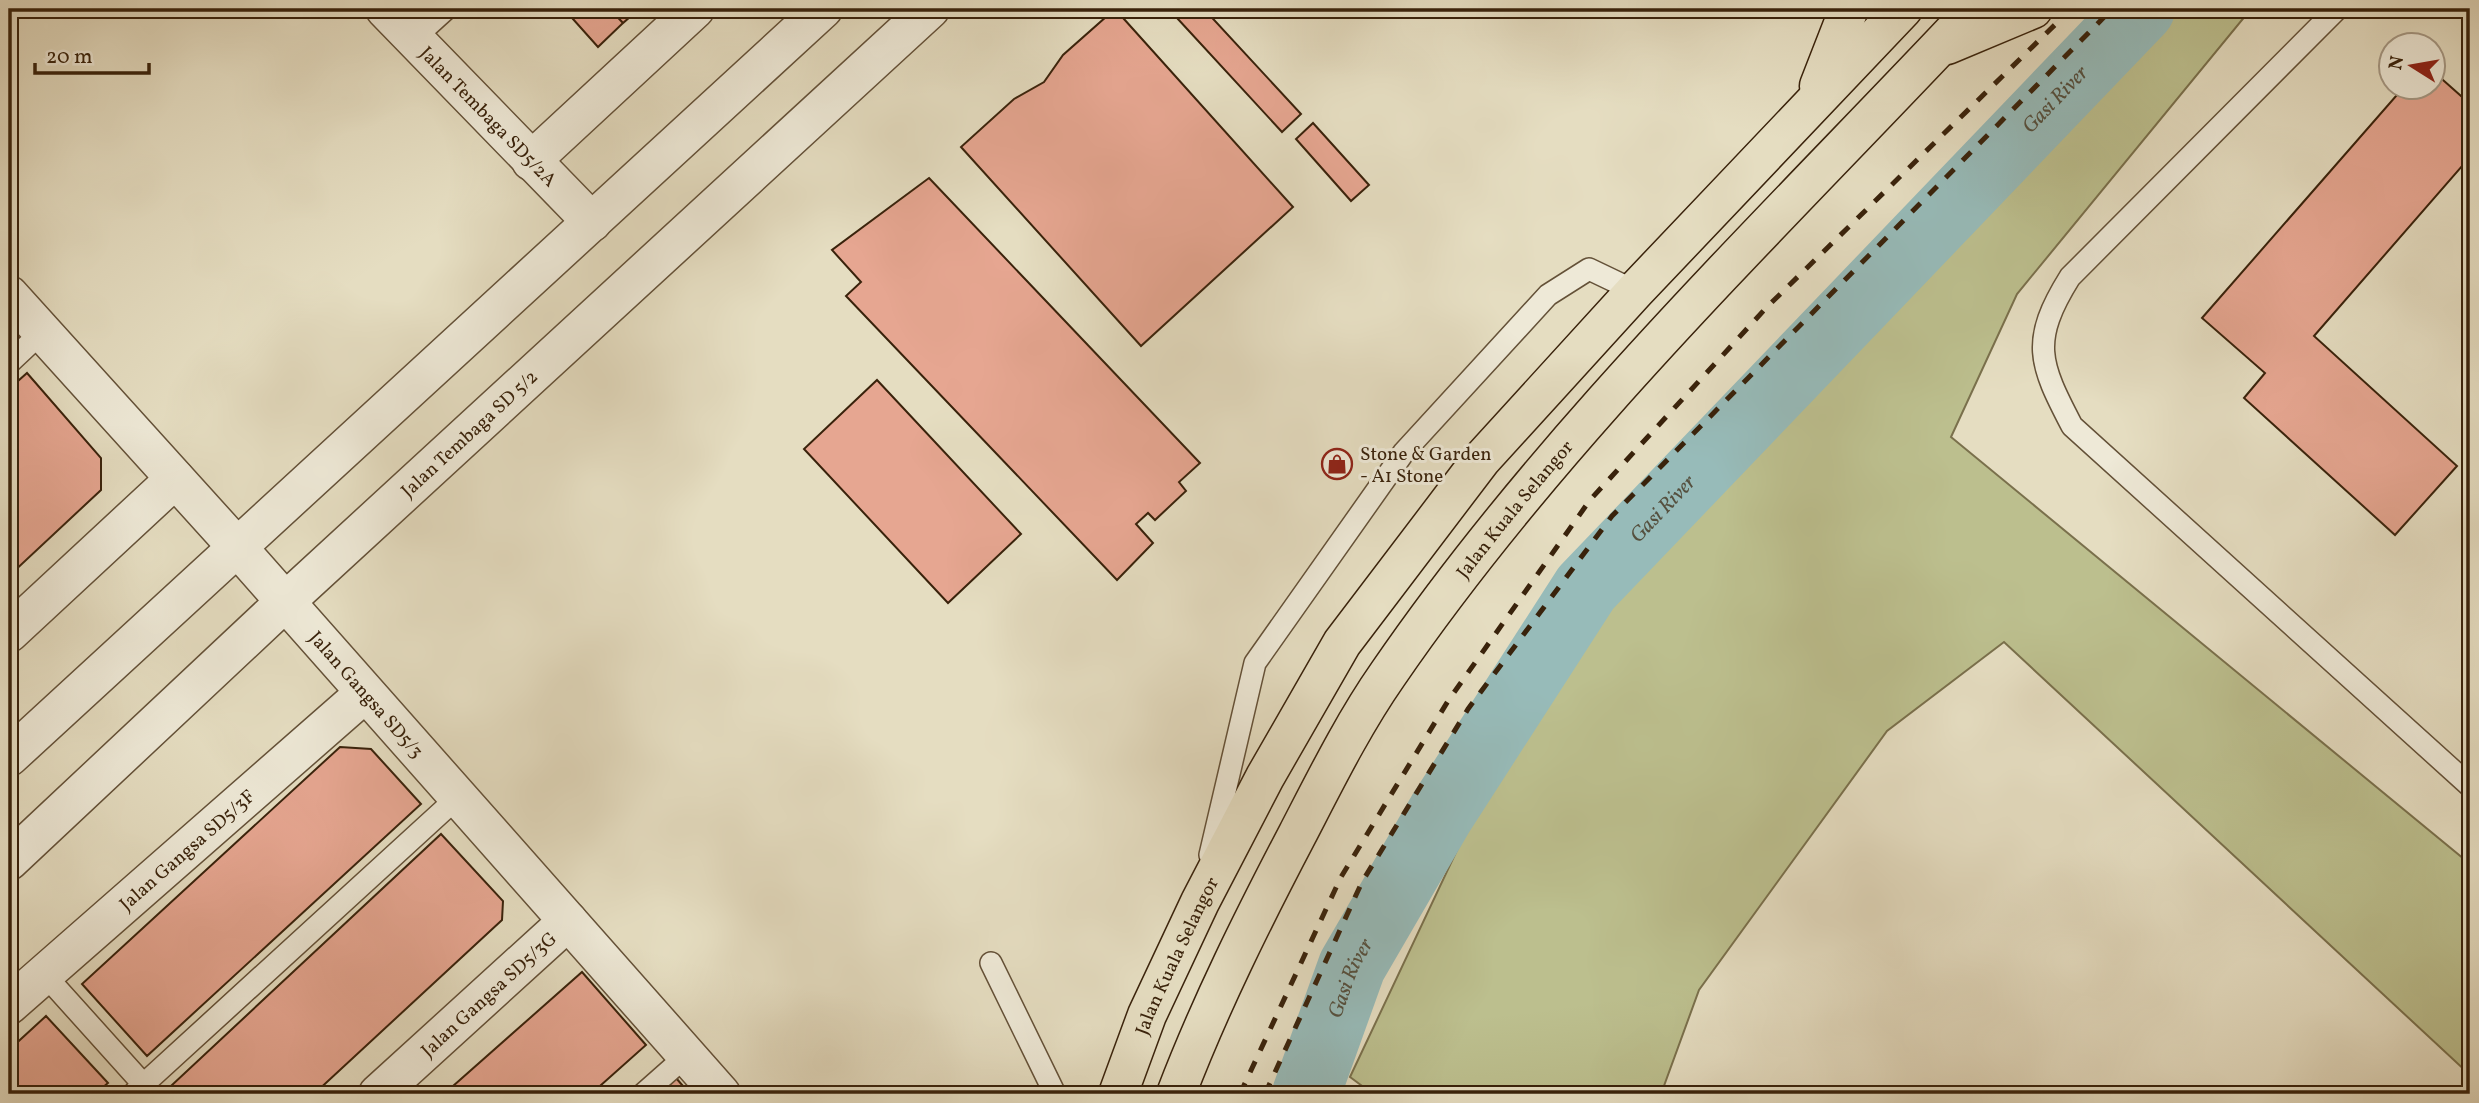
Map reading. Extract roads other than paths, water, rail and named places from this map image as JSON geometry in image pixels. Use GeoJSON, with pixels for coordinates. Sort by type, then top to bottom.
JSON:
{"type":"FeatureCollection","features":[{"type":"Feature","properties":{"kind":"highway"},"geometry":{"type":"LineString","coordinates":[[1812,104],[1849,9]]}},
{"type":"Feature","properties":{"kind":"highway","name":"Jalan Kuala Selangor"},"geometry":{"type":"LineString","coordinates":[[1118,1094],[1147,1015],[1200,902],[1265,777],[1342,643],[1480,460],[1635,291],[1903,9]]}},
{"type":"Feature","properties":{"kind":"highway","name":"Jalan Kuala Selangor"},"geometry":{"type":"LineString","coordinates":[[1176,1094],[1198,1037],[1255,915],[1317,796],[1386,676],[1525,492],[1673,329],[1975,9]]}},
{"type":"Feature","properties":{"kind":"highway"},"geometry":{"type":"LineString","coordinates":[[1936,50],[2033,9]]}},
{"type":"Feature","properties":{"kind":"street","name":"Jalan Tembaga SD5/2A"},"geometry":{"type":"LineString","coordinates":[[385,9],[592,222]]}},
{"type":"Feature","properties":{"kind":"street"},"geometry":{"type":"LineString","coordinates":[[531,161],[695,9]]}},
{"type":"Feature","properties":{"kind":"street"},"geometry":{"type":"LineString","coordinates":[[9,757],[823,9]]}},
{"type":"Feature","properties":{"kind":"street","name":"Jalan Tembaga SD 5/2"},"geometry":{"type":"LineString","coordinates":[[9,861],[285,602],[930,9]]}},
{"type":"Feature","properties":{"kind":"street","name":"Jalan Gangsa SD5/3"},"geometry":{"type":"LineString","coordinates":[[9,295],[237,547],[720,1094]]}},
{"type":"Feature","properties":{"kind":"street"},"geometry":{"type":"LineString","coordinates":[[9,633],[175,479]]}},
{"type":"Feature","properties":{"kind":"street","name":"Jalan Gangsa SD5/3F"},"geometry":{"type":"LineString","coordinates":[[9,1005],[365,693]]}},
{"type":"Feature","properties":{"kind":"street","name":"Jalan Gangsa SD5/3G"},"geometry":{"type":"LineString","coordinates":[[378,1094],[568,921]]}},
{"type":"Feature","properties":{"kind":"lane"},"geometry":{"type":"LineString","coordinates":[[413,39],[446,9]]}},
{"type":"Feature","properties":{"kind":"lane"},"geometry":{"type":"LineString","coordinates":[[2337,9],[2070,277],[2049,310],[2043,345],[2048,380],[2071,426],[2470,786]]}},
{"type":"Feature","properties":{"kind":"lane"},"geometry":{"type":"LineString","coordinates":[[1200,902],[1255,663],[1404,452],[1548,295],[1589,269],[1635,291]]}},
{"type":"Feature","properties":{"kind":"lane"},"geometry":{"type":"LineString","coordinates":[[9,363],[42,332]]}},
{"type":"Feature","properties":{"kind":"lane"},"geometry":{"type":"LineString","coordinates":[[44,974],[142,1091],[458,797]]}},
{"type":"Feature","properties":{"kind":"lane"},"geometry":{"type":"LineString","coordinates":[[990,963],[1055,1094]]}},
{"type":"Feature","properties":{"kind":"lane"},"geometry":{"type":"LineString","coordinates":[[643,1094],[687,1056]]}},
{"type":"Feature","properties":{"kind":"waterway","name":"Gasi River"},"geometry":{"type":"LineString","coordinates":[[1306,1094],[1352,966],[1441,813],[1586,588],[2141,9]]}},
{"type":"Feature","properties":{"kind":"railway"},"geometry":{"type":"LineString","coordinates":[[1240,1094],[1341,877],[1448,701],[1590,500],[1766,308],[2071,9]]}},
{"type":"Feature","properties":{"kind":"railway"},"geometry":{"type":"LineString","coordinates":[[1265,1094],[1362,882],[1468,709],[1612,516],[2112,9]]}},
{"type":"Feature","properties":{"kind":"place","name":"Stone & Garden - A1 Stone"},"geometry":{"type":"Point","coordinates":[1337,464]}}]}
